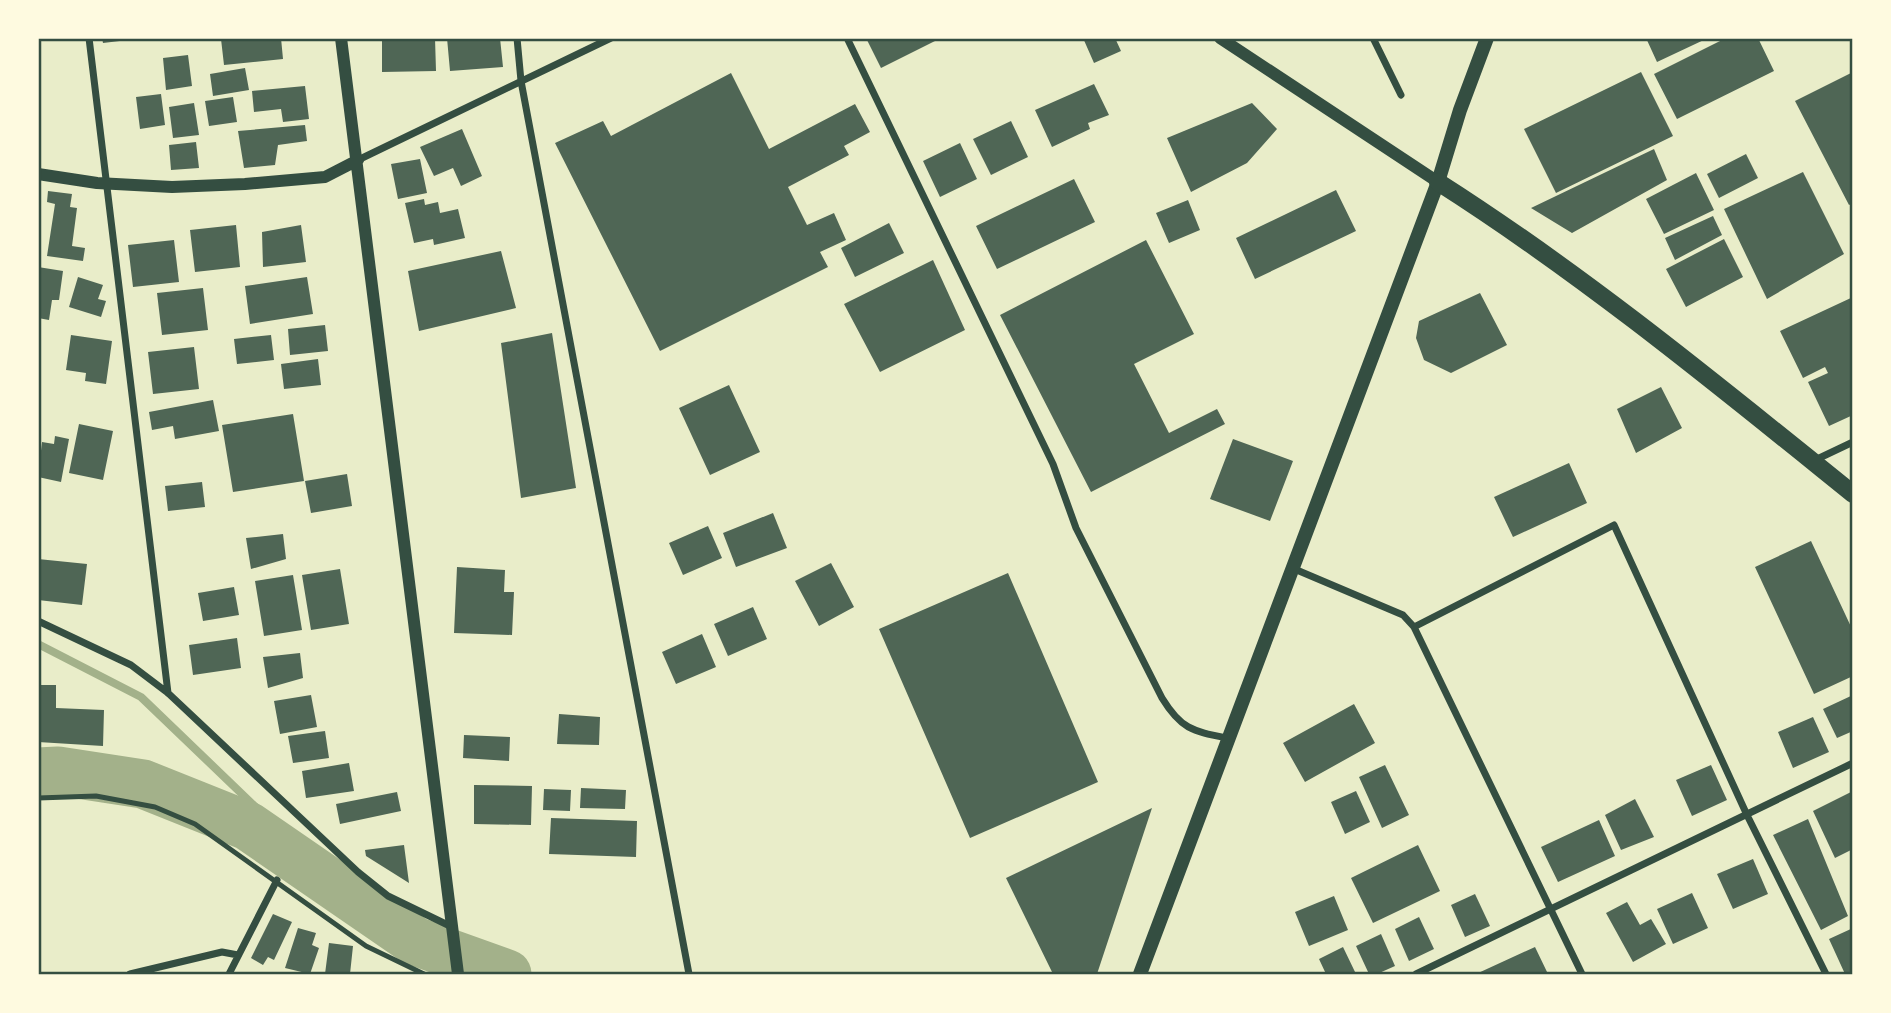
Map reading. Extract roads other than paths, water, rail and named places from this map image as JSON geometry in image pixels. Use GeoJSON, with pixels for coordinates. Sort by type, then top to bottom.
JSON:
{"type":"FeatureCollection","features":[{"type":"Feature","properties":{"kind":"main road"},"geometry":{"type":"LineString","coordinates":[[1140,975],[1438,182],[1460,110],[1487,38]]}},
{"type":"Feature","properties":{"kind":"main road"},"geometry":{"type":"LineString","coordinates":[[1438,182],[1486,212],[1655,337],[1853,494]]}},
{"type":"Feature","properties":{"kind":"street"},"geometry":{"type":"LineString","coordinates":[[89,38],[168,693]]}},
{"type":"Feature","properties":{"kind":"street"},"geometry":{"type":"LineString","coordinates":[[341,38],[458,975]]}},
{"type":"Feature","properties":{"kind":"street"},"geometry":{"type":"LineString","coordinates":[[517,38],[521,81],[689,975]]}},
{"type":"Feature","properties":{"kind":"street"},"geometry":{"type":"LineString","coordinates":[[38,174],[106,184],[172,187],[326,177],[611,38]]}},
{"type":"Feature","properties":{"kind":"street"},"geometry":{"type":"LineString","coordinates":[[847,38],[1053,464],[1076,528],[1162,698],[1175,719],[1192,731],[1227,738]]}},
{"type":"Feature","properties":{"kind":"street"},"geometry":{"type":"LineString","coordinates":[[1220,38],[1438,182]]}},
{"type":"Feature","properties":{"kind":"street"},"geometry":{"type":"LineString","coordinates":[[1373,38],[1401,95]]}},
{"type":"Feature","properties":{"kind":"street"},"geometry":{"type":"LineString","coordinates":[[1813,462],[1853,442]]}},
{"type":"Feature","properties":{"kind":"street"},"geometry":{"type":"LineString","coordinates":[[1414,627],[1615,525],[1747,815],[1826,975]]}},
{"type":"Feature","properties":{"kind":"street"},"geometry":{"type":"LineString","coordinates":[[1292,568],[1403,615],[1414,627],[1582,975]]}},
{"type":"Feature","properties":{"kind":"street"},"geometry":{"type":"LineString","coordinates":[[38,621],[131,665],[168,693],[358,872],[388,896],[452,927]]}},
{"type":"Feature","properties":{"kind":"street"},"geometry":{"type":"LineString","coordinates":[[1416,975],[1853,763]]}},
{"type":"Feature","properties":{"kind":"street"},"geometry":{"type":"LineString","coordinates":[[229,975],[276,880]]}},
{"type":"Feature","properties":{"kind":"street"},"geometry":{"type":"LineString","coordinates":[[130,975],[222,952],[238,955]]}},
{"type":"Feature","properties":{"kind":"lane"},"geometry":{"type":"LineString","coordinates":[[38,797],[96,796],[155,807],[195,824],[366,946],[424,975]]}},
{"type":"Feature","properties":{"kind":"waterway"},"geometry":{"type":"LineString","coordinates":[[38,644],[141,697],[344,892]]}},
{"type":"Feature","properties":{"kind":"waterway"},"geometry":{"type":"LineString","coordinates":[[38,772],[58,771],[143,784],[248,826],[415,941],[507,974]]}}]}
